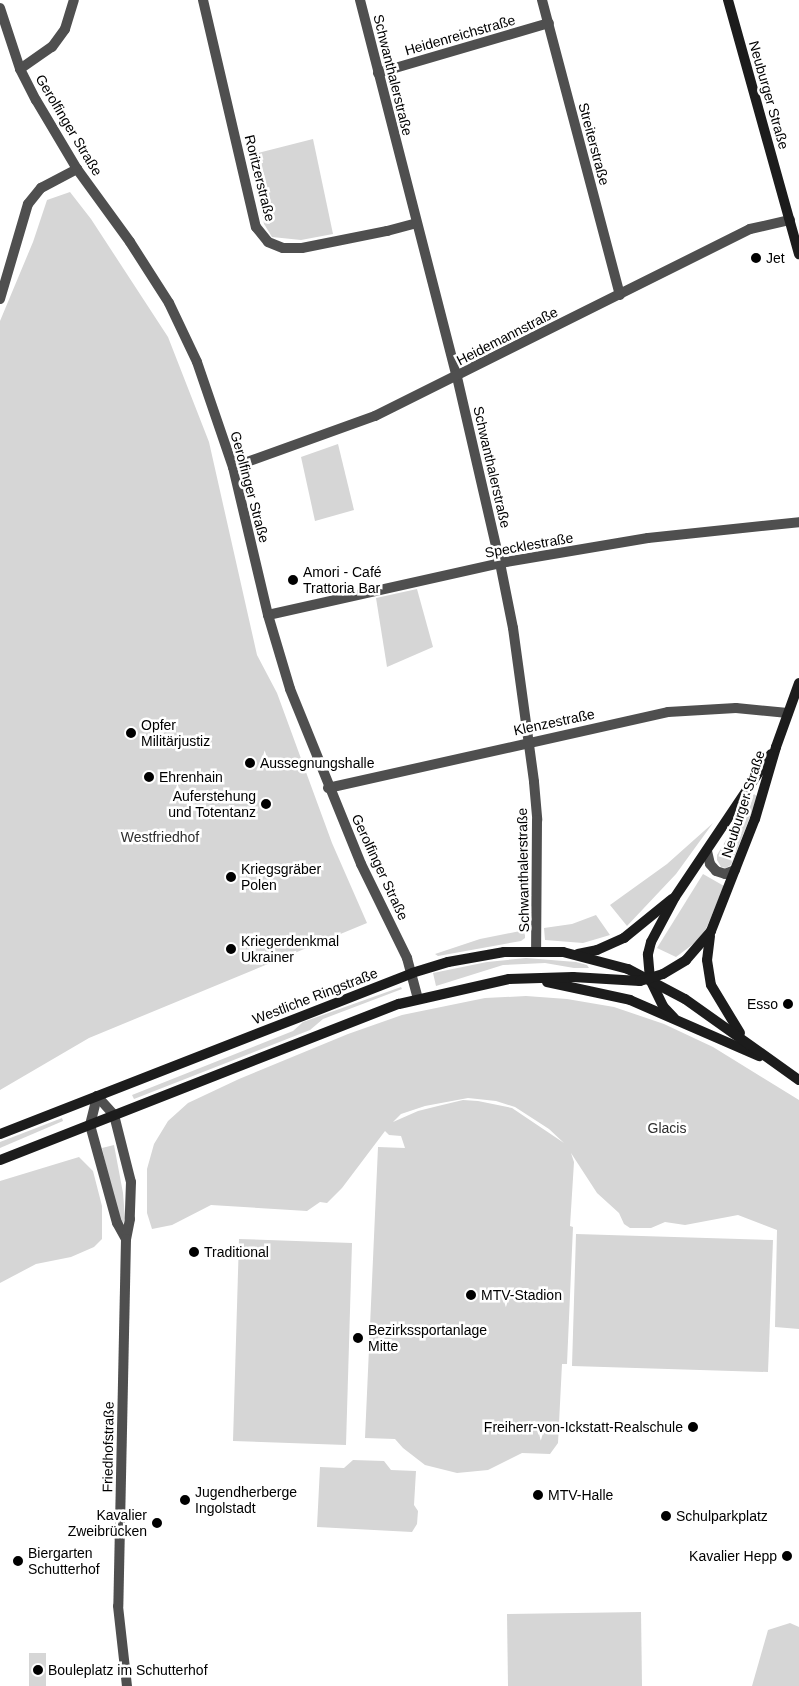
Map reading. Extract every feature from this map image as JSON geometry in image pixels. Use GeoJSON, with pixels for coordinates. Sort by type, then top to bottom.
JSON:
{"type":"FeatureCollection","features":[{"type":"Feature","properties":{"kind":"main road","name":"Neuburger Straße"},"geometry":{"type":"LineString","coordinates":[[728,0],[799,254]]}},
{"type":"Feature","properties":{"kind":"main road","name":"Neuburger Straße"},"geometry":{"type":"LineString","coordinates":[[743,1038],[710,985],[707,954],[711,931],[764,792],[776,747],[799,683]]}},
{"type":"Feature","properties":{"kind":"main road","name":"Neuburger Straße"},"geometry":{"type":"LineString","coordinates":[[674,1018],[663,1006],[650,980],[648,954],[651,942],[675,897],[776,747]]}},
{"type":"Feature","properties":{"kind":"main road","name":"Neuburger Straße"},"geometry":{"type":"LineString","coordinates":[[575,955],[597,950],[624,938],[675,897]]}},
{"type":"Feature","properties":{"kind":"main road","name":"Neuburger Straße"},"geometry":{"type":"LineString","coordinates":[[650,980],[686,960],[711,931]]}},
{"type":"Feature","properties":{"kind":"main road","name":"Westliche Ringstraße"},"geometry":{"type":"LineString","coordinates":[[0,1134],[412,973],[476,956],[536,950],[575,955],[619,967],[650,980],[685,999],[743,1038],[799,1080]]}},
{"type":"Feature","properties":{"kind":"main road","name":"Westliche Ringstraße"},"geometry":{"type":"LineString","coordinates":[[0,1160],[374,1014],[418,999],[486,984],[527,978],[573,977],[650,980]]}},
{"type":"Feature","properties":{"kind":"main road","name":"Westliche Ringstraße"},"geometry":{"type":"LineString","coordinates":[[527,978],[630,1000],[776,1064]]}},
{"type":"Feature","properties":{"kind":"street"},"geometry":{"type":"LineString","coordinates":[[20,69],[52,47],[65,29],[74,0]]}},
{"type":"Feature","properties":{"kind":"street","name":"Roritzerstraße"},"geometry":{"type":"LineString","coordinates":[[203,0],[256,227],[268,242],[283,248],[302,248],[387,231],[416,223]]}},
{"type":"Feature","properties":{"kind":"street","name":"Schwanthalerstraße"},"geometry":{"type":"LineString","coordinates":[[360,0],[457,377],[513,628],[529,742],[537,820],[536,950]]}},
{"type":"Feature","properties":{"kind":"street","name":"Streiterstraße"},"geometry":{"type":"LineString","coordinates":[[542,0],[620,295]]}},
{"type":"Feature","properties":{"kind":"street","name":"Gerolfinger Straße"},"geometry":{"type":"LineString","coordinates":[[0,8],[20,69],[78,169],[130,242],[169,303],[197,362],[233,468],[268,614],[290,689],[328,788],[412,973],[418,999]]}},
{"type":"Feature","properties":{"kind":"street","name":"Heidenreichstraße"},"geometry":{"type":"LineString","coordinates":[[378,73],[549,23]]}},
{"type":"Feature","properties":{"kind":"street"},"geometry":{"type":"LineString","coordinates":[[0,299],[28,204],[41,188],[78,169]]}},
{"type":"Feature","properties":{"kind":"street","name":"Heidemannstraße"},"geometry":{"type":"LineString","coordinates":[[233,468],[375,416],[457,377],[750,229],[790,220]]}},
{"type":"Feature","properties":{"kind":"street","name":"Specklestraße"},"geometry":{"type":"LineString","coordinates":[[268,614],[500,563],[648,538],[799,522]]}},
{"type":"Feature","properties":{"kind":"street","name":"Klenzestraße"},"geometry":{"type":"LineString","coordinates":[[328,788],[668,712],[736,708],[788,713]]}},
{"type":"Feature","properties":{"kind":"street","name":"Neuburger Straße"},"geometry":{"type":"LineString","coordinates":[[706,851],[710,864],[716,871],[725,874],[735,870]]}},
{"type":"Feature","properties":{"kind":"street","name":"Friedhofstraße"},"geometry":{"type":"LineString","coordinates":[[96,1096],[114,1115],[131,1182],[130,1219],[126,1239],[118,1606],[127,1686]]}},
{"type":"Feature","properties":{"kind":"street","name":"Friedhofstraße"},"geometry":{"type":"LineString","coordinates":[[96,1096],[90,1125],[117,1223],[126,1239]]}},
{"type":"Feature","properties":{"kind":"green space"},"geometry":{"type":"Polygon","coordinates":[[[313,139],[333,234],[301,240],[272,237],[264,224],[250,155],[313,139]]]}},
{"type":"Feature","properties":{"kind":"green space","name":"Westfriedhof"},"geometry":{"type":"Polygon","coordinates":[[[70,192],[91,219],[168,337],[209,442],[257,655],[277,693],[332,843],[367,923],[89,1038],[0,1090],[0,321],[33,242],[47,200],[70,192]]]}},
{"type":"Feature","properties":{"kind":"green space"},"geometry":{"type":"Polygon","coordinates":[[[338,444],[354,510],[315,521],[301,457],[338,444]]]}},
{"type":"Feature","properties":{"kind":"green space"},"geometry":{"type":"Polygon","coordinates":[[[417,589],[433,647],[387,667],[376,598],[417,589]]]}},
{"type":"Feature","properties":{"kind":"green space"},"geometry":{"type":"Polygon","coordinates":[[[754,794],[758,797],[731,865],[726,868],[721,867],[717,860],[717,855],[754,794]]]}},
{"type":"Feature","properties":{"kind":"green space"},"geometry":{"type":"Polygon","coordinates":[[[713,823],[676,874],[627,926],[610,905],[667,864],[713,823]]]}},
{"type":"Feature","properties":{"kind":"green space"},"geometry":{"type":"Polygon","coordinates":[[[703,874],[724,886],[706,929],[696,942],[676,957],[657,948],[703,874]]]}},
{"type":"Feature","properties":{"kind":"green space"},"geometry":{"type":"Polygon","coordinates":[[[596,915],[610,935],[583,943],[545,940],[544,928],[572,924],[596,915]]]}},
{"type":"Feature","properties":{"kind":"green space"},"geometry":{"type":"Polygon","coordinates":[[[525,930],[525,938],[521,941],[438,956],[435,954],[480,939],[525,930]]]}},
{"type":"Feature","properties":{"kind":"green space"},"geometry":{"type":"Polygon","coordinates":[[[526,958],[576,962],[587,965],[589,968],[574,968],[545,963],[503,965],[436,986],[433,973],[487,962],[526,958]]]}},
{"type":"Feature","properties":{"kind":"green space"},"geometry":{"type":"Polygon","coordinates":[[[401,987],[402,989],[323,1019],[310,1030],[134,1099],[132,1095],[293,1031],[303,1022],[401,987]]]}},
{"type":"Feature","properties":{"kind":"green space","name":"Glacis"},"geometry":{"type":"Polygon","coordinates":[[[526,996],[567,999],[614,1007],[664,1024],[713,1047],[799,1100],[799,1329],[775,1327],[777,1230],[738,1215],[685,1225],[665,1222],[651,1228],[630,1228],[624,1224],[619,1213],[597,1193],[571,1153],[574,1162],[570,1226],[573,1227],[567,1364],[562,1364],[558,1443],[550,1454],[522,1453],[488,1470],[457,1473],[425,1465],[403,1448],[395,1439],[365,1438],[378,1147],[405,1148],[401,1136],[389,1135],[385,1131],[342,1188],[327,1203],[320,1202],[307,1211],[211,1205],[172,1225],[152,1229],[147,1213],[147,1169],[154,1144],[168,1121],[188,1103],[239,1079],[348,1034],[402,1015],[485,998],[526,996]],[[468,1098],[425,1106],[401,1114],[393,1122],[418,1111],[438,1106],[463,1100],[478,1101],[512,1108],[564,1143],[549,1129],[515,1107],[496,1101],[468,1098]]]}},
{"type":"Feature","properties":{"kind":"green space"},"geometry":{"type":"Polygon","coordinates":[[[62,1118],[63,1121],[0,1148],[0,1142],[62,1118]]]}},
{"type":"Feature","properties":{"kind":"green space"},"geometry":{"type":"Polygon","coordinates":[[[114,1145],[123,1193],[125,1218],[123,1224],[117,1215],[102,1148],[114,1145]]]}},
{"type":"Feature","properties":{"kind":"green space"},"geometry":{"type":"Polygon","coordinates":[[[79,1157],[93,1171],[102,1206],[102,1239],[94,1247],[71,1257],[36,1264],[0,1283],[0,1181],[79,1157]]]}},
{"type":"Feature","properties":{"kind":"green space"},"geometry":{"type":"Polygon","coordinates":[[[576,1234],[773,1240],[768,1372],[572,1366],[576,1234]]]}},
{"type":"Feature","properties":{"kind":"green space"},"geometry":{"type":"Polygon","coordinates":[[[239,1239],[352,1243],[346,1445],[233,1441],[239,1239]]]}},
{"type":"Feature","properties":{"kind":"green space"},"geometry":{"type":"Polygon","coordinates":[[[353,1460],[384,1461],[391,1470],[416,1471],[414,1505],[418,1511],[417,1524],[412,1532],[317,1527],[320,1467],[344,1468],[353,1460]]]}},
{"type":"Feature","properties":{"kind":"green space"},"geometry":{"type":"Polygon","coordinates":[[[641,1612],[642,1686],[508,1686],[507,1614],[641,1612]]]}},
{"type":"Feature","properties":{"kind":"green space"},"geometry":{"type":"Polygon","coordinates":[[[790,1623],[799,1627],[799,1686],[752,1686],[768,1630],[790,1623]]]}},
{"type":"Feature","properties":{"kind":"green space","name":"Bouleplatz im Schutterhof"},"geometry":{"type":"Polygon","coordinates":[[[29,1653],[46,1653],[46,1686],[29,1686],[29,1653]]]}},
{"type":"Feature","properties":{"kind":"place","name":"Jet"},"geometry":{"type":"Point","coordinates":[756,258]}},
{"type":"Feature","properties":{"kind":"place","name":"Amori - Café Trattoria Bar"},"geometry":{"type":"Point","coordinates":[293,580]}},
{"type":"Feature","properties":{"kind":"place","name":"Opfer Militärjustiz"},"geometry":{"type":"Point","coordinates":[131,733]}},
{"type":"Feature","properties":{"kind":"place","name":"Aussegnungshalle"},"geometry":{"type":"Point","coordinates":[250,763]}},
{"type":"Feature","properties":{"kind":"place","name":"Ehrenhain"},"geometry":{"type":"Point","coordinates":[149,777]}},
{"type":"Feature","properties":{"kind":"place","name":"Auferstehung und Totentanz"},"geometry":{"type":"Point","coordinates":[266,804]}},
{"type":"Feature","properties":{"kind":"place","name":"Kriegsgräber Polen"},"geometry":{"type":"Point","coordinates":[231,877]}},
{"type":"Feature","properties":{"kind":"place","name":"Kriegerdenkmal Ukrainer"},"geometry":{"type":"Point","coordinates":[231,949]}},
{"type":"Feature","properties":{"kind":"place","name":"Esso"},"geometry":{"type":"Point","coordinates":[788,1004]}},
{"type":"Feature","properties":{"kind":"place","name":"Traditional"},"geometry":{"type":"Point","coordinates":[194,1252]}},
{"type":"Feature","properties":{"kind":"place","name":"MTV-Stadion"},"geometry":{"type":"Point","coordinates":[471,1295]}},
{"type":"Feature","properties":{"kind":"place","name":"Bezirkssportanlage Mitte"},"geometry":{"type":"Point","coordinates":[358,1338]}},
{"type":"Feature","properties":{"kind":"place","name":"Freiherr-von-Ickstatt-Realschule"},"geometry":{"type":"Point","coordinates":[693,1427]}},
{"type":"Feature","properties":{"kind":"place","name":"MTV-Halle"},"geometry":{"type":"Point","coordinates":[538,1495]}},
{"type":"Feature","properties":{"kind":"place","name":"Jugendherberge Ingolstadt"},"geometry":{"type":"Point","coordinates":[185,1500]}},
{"type":"Feature","properties":{"kind":"place","name":"Schulparkplatz"},"geometry":{"type":"Point","coordinates":[666,1516]}},
{"type":"Feature","properties":{"kind":"place","name":"Kavalier Zweibrücken"},"geometry":{"type":"Point","coordinates":[157,1523]}},
{"type":"Feature","properties":{"kind":"place","name":"Kavalier Hepp"},"geometry":{"type":"Point","coordinates":[787,1556]}},
{"type":"Feature","properties":{"kind":"place","name":"Biergarten Schutterhof"},"geometry":{"type":"Point","coordinates":[18,1561]}},
{"type":"Feature","properties":{"kind":"place","name":"Bouleplatz im Schutterhof"},"geometry":{"type":"Point","coordinates":[38,1670]}}]}
